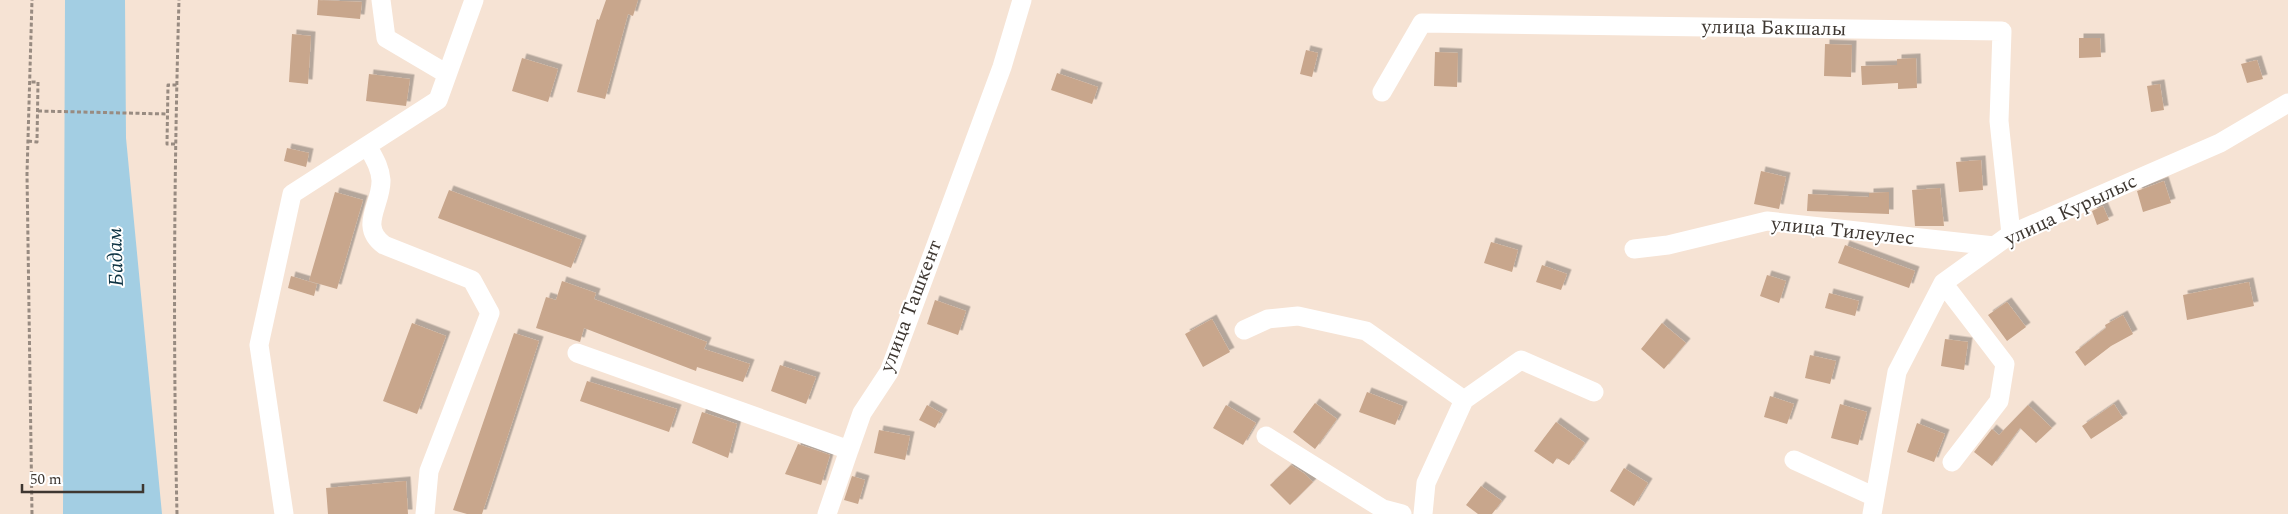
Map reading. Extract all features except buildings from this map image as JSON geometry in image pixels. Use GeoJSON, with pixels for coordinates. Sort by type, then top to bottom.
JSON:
{"type":"FeatureCollection","features":[{"type":"Feature","properties":{"kind":"street"},"geometry":{"type":"LineString","coordinates":[[381,0],[386,38],[447,74]]}},
{"type":"Feature","properties":{"kind":"street"},"geometry":{"type":"LineString","coordinates":[[284,514],[259,346],[292,194],[368,147],[438,100],[474,0]]}},
{"type":"Feature","properties":{"kind":"street","name":"улица Ташкент"},"geometry":{"type":"LineString","coordinates":[[827,514],[862,413],[889,372],[1002,67],[1022,0]]}},
{"type":"Feature","properties":{"kind":"street","name":"улица Бакшалы"},"geometry":{"type":"LineString","coordinates":[[1382,92],[1422,23],[2002,31],[1999,121],[2011,234]]}},
{"type":"Feature","properties":{"kind":"street","name":"улица Курылыс"},"geometry":{"type":"LineString","coordinates":[[1873,505],[1897,372],[1943,283],[2011,234],[2220,143],[2288,103]]}},
{"type":"Feature","properties":{"kind":"street"},"geometry":{"type":"LineString","coordinates":[[368,147],[379,166],[381,181],[371,228],[376,238],[384,245],[472,280],[490,313],[429,471],[425,514]]}},
{"type":"Feature","properties":{"kind":"street","name":"улица Тилеулес"},"geometry":{"type":"LineString","coordinates":[[1634,249],[1668,245],[1767,221],[1994,246]]}},
{"type":"Feature","properties":{"kind":"street"},"geometry":{"type":"LineString","coordinates":[[1943,283],[2005,364],[1999,401],[1952,462]]}},
{"type":"Feature","properties":{"kind":"street"},"geometry":{"type":"LineString","coordinates":[[1244,330],[1268,319],[1298,316],[1366,331],[1464,400]]}},
{"type":"Feature","properties":{"kind":"street"},"geometry":{"type":"LineString","coordinates":[[577,353],[849,450]]}},
{"type":"Feature","properties":{"kind":"street"},"geometry":{"type":"LineString","coordinates":[[1423,514],[1426,483],[1464,400],[1520,360],[1594,392]]}},
{"type":"Feature","properties":{"kind":"street"},"geometry":{"type":"LineString","coordinates":[[1266,436],[1383,508],[1402,514]]}},
{"type":"Feature","properties":{"kind":"street"},"geometry":{"type":"LineString","coordinates":[[1794,460],[1873,505]]}},
{"type":"Feature","properties":{"kind":"path"},"geometry":{"type":"LineString","coordinates":[[32,0],[28,142],[32,514]]}},
{"type":"Feature","properties":{"kind":"path"},"geometry":{"type":"LineString","coordinates":[[176,514],[173,368],[175,144],[179,0]]}},
{"type":"Feature","properties":{"kind":"path"},"geometry":{"type":"LineString","coordinates":[[28,142],[37,142],[38,112],[38,82],[30,82]]}},
{"type":"Feature","properties":{"kind":"path"},"geometry":{"type":"LineString","coordinates":[[175,144],[167,144],[167,114],[168,85],[177,85]]}},
{"type":"Feature","properties":{"kind":"path"},"geometry":{"type":"LineString","coordinates":[[38,112],[167,114]]}},
{"type":"Feature","properties":{"kind":"water","name":"Бадам"},"geometry":{"type":"Polygon","coordinates":[[[65,0],[125,0],[126,138],[162,514],[63,514],[65,0]]]}}]}
